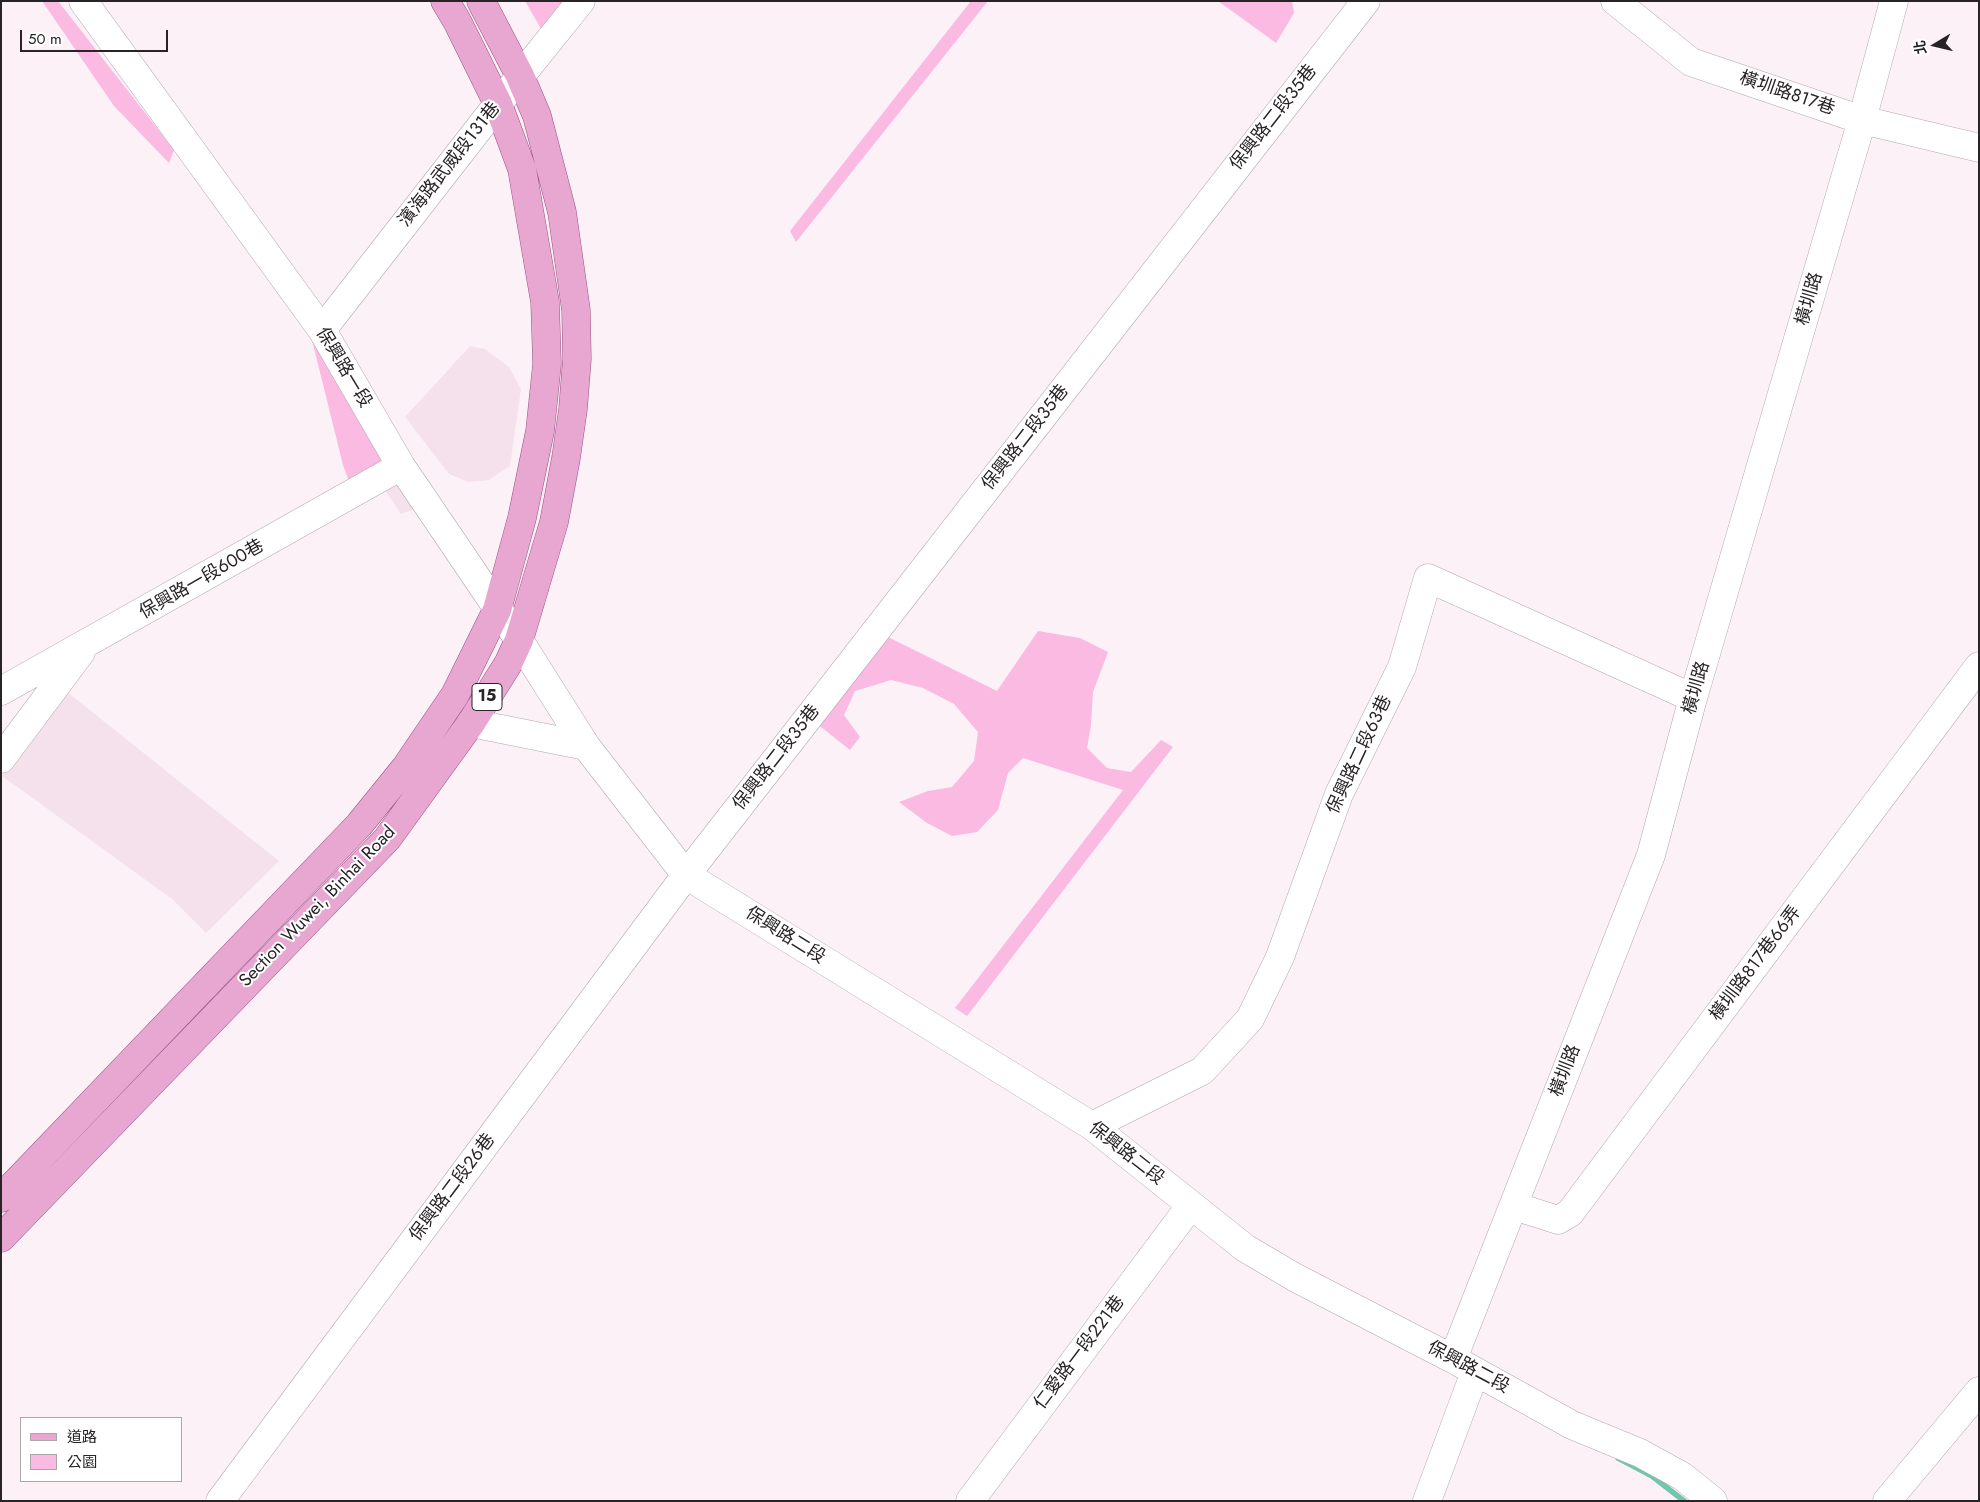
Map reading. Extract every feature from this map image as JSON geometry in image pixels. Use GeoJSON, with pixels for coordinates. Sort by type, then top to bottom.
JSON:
{"type":"FeatureCollection","features":[{"type":"Feature","properties":{"kind":"main road","name":"Section Wuwei, Binhai Road"},"geometry":{"type":"LineString","coordinates":[[1,1198],[359,825],[406,767],[455,695],[497,610],[522,518],[540,431],[547,364],[545,302],[536,238],[522,169],[498,104],[457,21],[445,1]]}},
{"type":"Feature","properties":{"kind":"main road","name":"Section Wuwei, Binhai Road"},"geometry":{"type":"LineString","coordinates":[[1,1238],[387,838],[471,723],[508,664],[519,640],[554,522],[573,409],[576,310],[562,212],[537,116],[520,76],[481,1]]}},
{"type":"Feature","properties":{"kind":"street","name":"保興路一段"},"geometry":{"type":"LineString","coordinates":[[83,1],[322,330],[401,466],[519,640],[586,746]]}},
{"type":"Feature","properties":{"kind":"street","name":"濱海路武威段131巷"},"geometry":{"type":"LineString","coordinates":[[322,330],[520,76],[582,1]]}},
{"type":"Feature","properties":{"kind":"street","name":"保興路二段35巷"},"geometry":{"type":"LineString","coordinates":[[686,875],[1366,1]]}},
{"type":"Feature","properties":{"kind":"street","name":"橫圳路817巷"},"geometry":{"type":"LineString","coordinates":[[1615,1],[1691,62],[1862,120],[1979,148]]}},
{"type":"Feature","properties":{"kind":"street","name":"橫圳路"},"geometry":{"type":"LineString","coordinates":[[1427,1501],[1464,1366],[1514,1206],[1651,855],[1693,698],[1862,120],[1894,1]]}},
{"type":"Feature","properties":{"kind":"street","name":"保興路一段600巷"},"geometry":{"type":"LineString","coordinates":[[1,691],[86,645],[401,466]]}},
{"type":"Feature","properties":{"kind":"street","name":"保興路二段63巷"},"geometry":{"type":"LineString","coordinates":[[1092,1126],[1202,1071],[1250,1018],[1280,957],[1339,794],[1402,667],[1428,578],[1693,698]]}},
{"type":"Feature","properties":{"kind":"street"},"geometry":{"type":"LineString","coordinates":[[1,759],[86,645]]}},
{"type":"Feature","properties":{"kind":"street","name":"橫圳路817巷66弄"},"geometry":{"type":"LineString","coordinates":[[1514,1206],[1558,1220],[1570,1213],[1979,666]]}},
{"type":"Feature","properties":{"kind":"street"},"geometry":{"type":"LineString","coordinates":[[471,723],[586,746]]}},
{"type":"Feature","properties":{"kind":"street","name":"保興路二段"},"geometry":{"type":"LineString","coordinates":[[586,746],[686,875],[1092,1126],[1245,1248],[1296,1278],[1572,1425],[1640,1453],[1682,1476],[1712,1501]]}},
{"type":"Feature","properties":{"kind":"street","name":"保興路二段26巷"},"geometry":{"type":"LineString","coordinates":[[220,1501],[686,875]]}},
{"type":"Feature","properties":{"kind":"street","name":"仁愛路一段221巷"},"geometry":{"type":"LineString","coordinates":[[970,1501],[1191,1205]]}},
{"type":"Feature","properties":{"kind":"street"},"geometry":{"type":"LineString","coordinates":[[1887,1501],[1979,1391]]}},
{"type":"Feature","properties":{"kind":"shaded area"},"geometry":{"type":"Polygon","coordinates":[[[470,346],[485,349],[509,367],[521,389],[510,466],[489,480],[468,482],[449,474],[405,417],[470,346]]]}},
{"type":"Feature","properties":{"kind":"shaded area"},"geometry":{"type":"Polygon","coordinates":[[[402,469],[430,504],[401,514],[382,486],[402,469]]]}},
{"type":"Feature","properties":{"kind":"shaded area"},"geometry":{"type":"Polygon","coordinates":[[[66,691],[279,861],[206,933],[172,899],[2,776],[66,691]]]}},
{"type":"Feature","properties":{"kind":"green space"},"geometry":{"type":"Polygon","coordinates":[[[42,1],[58,1],[174,150],[169,163],[114,106],[42,1]]]}},
{"type":"Feature","properties":{"kind":"green space"},"geometry":{"type":"Polygon","coordinates":[[[525,1],[576,1],[547,39],[525,1]]]}},
{"type":"Feature","properties":{"kind":"green space"},"geometry":{"type":"Polygon","coordinates":[[[971,1],[988,1],[796,242],[790,231],[971,1]]]}},
{"type":"Feature","properties":{"kind":"green space"},"geometry":{"type":"Polygon","coordinates":[[[1218,1],[1292,1],[1294,13],[1276,43],[1218,1]]]}},
{"type":"Feature","properties":{"kind":"green space"},"geometry":{"type":"Polygon","coordinates":[[[311,336],[386,460],[350,484],[343,465],[311,336]]]}},
{"type":"Feature","properties":{"kind":"green space"},"geometry":{"type":"Polygon","coordinates":[[[1038,631],[1080,638],[1108,652],[1093,692],[1091,725],[1087,748],[1107,768],[1131,772],[1161,740],[1173,747],[967,1016],[955,1008],[1123,790],[1023,758],[1008,773],[998,810],[977,832],[952,836],[927,823],[899,802],[928,791],[952,787],[974,761],[978,732],[954,704],[923,688],[891,680],[855,691],[844,715],[860,737],[850,750],[821,727],[808,725],[886,636],[997,691],[1038,631]]]}},
{"type":"Feature","properties":{"kind":"waterway"},"geometry":{"type":"LineString","coordinates":[[1618,1458],[1652,1476],[1684,1501]]}}]}
